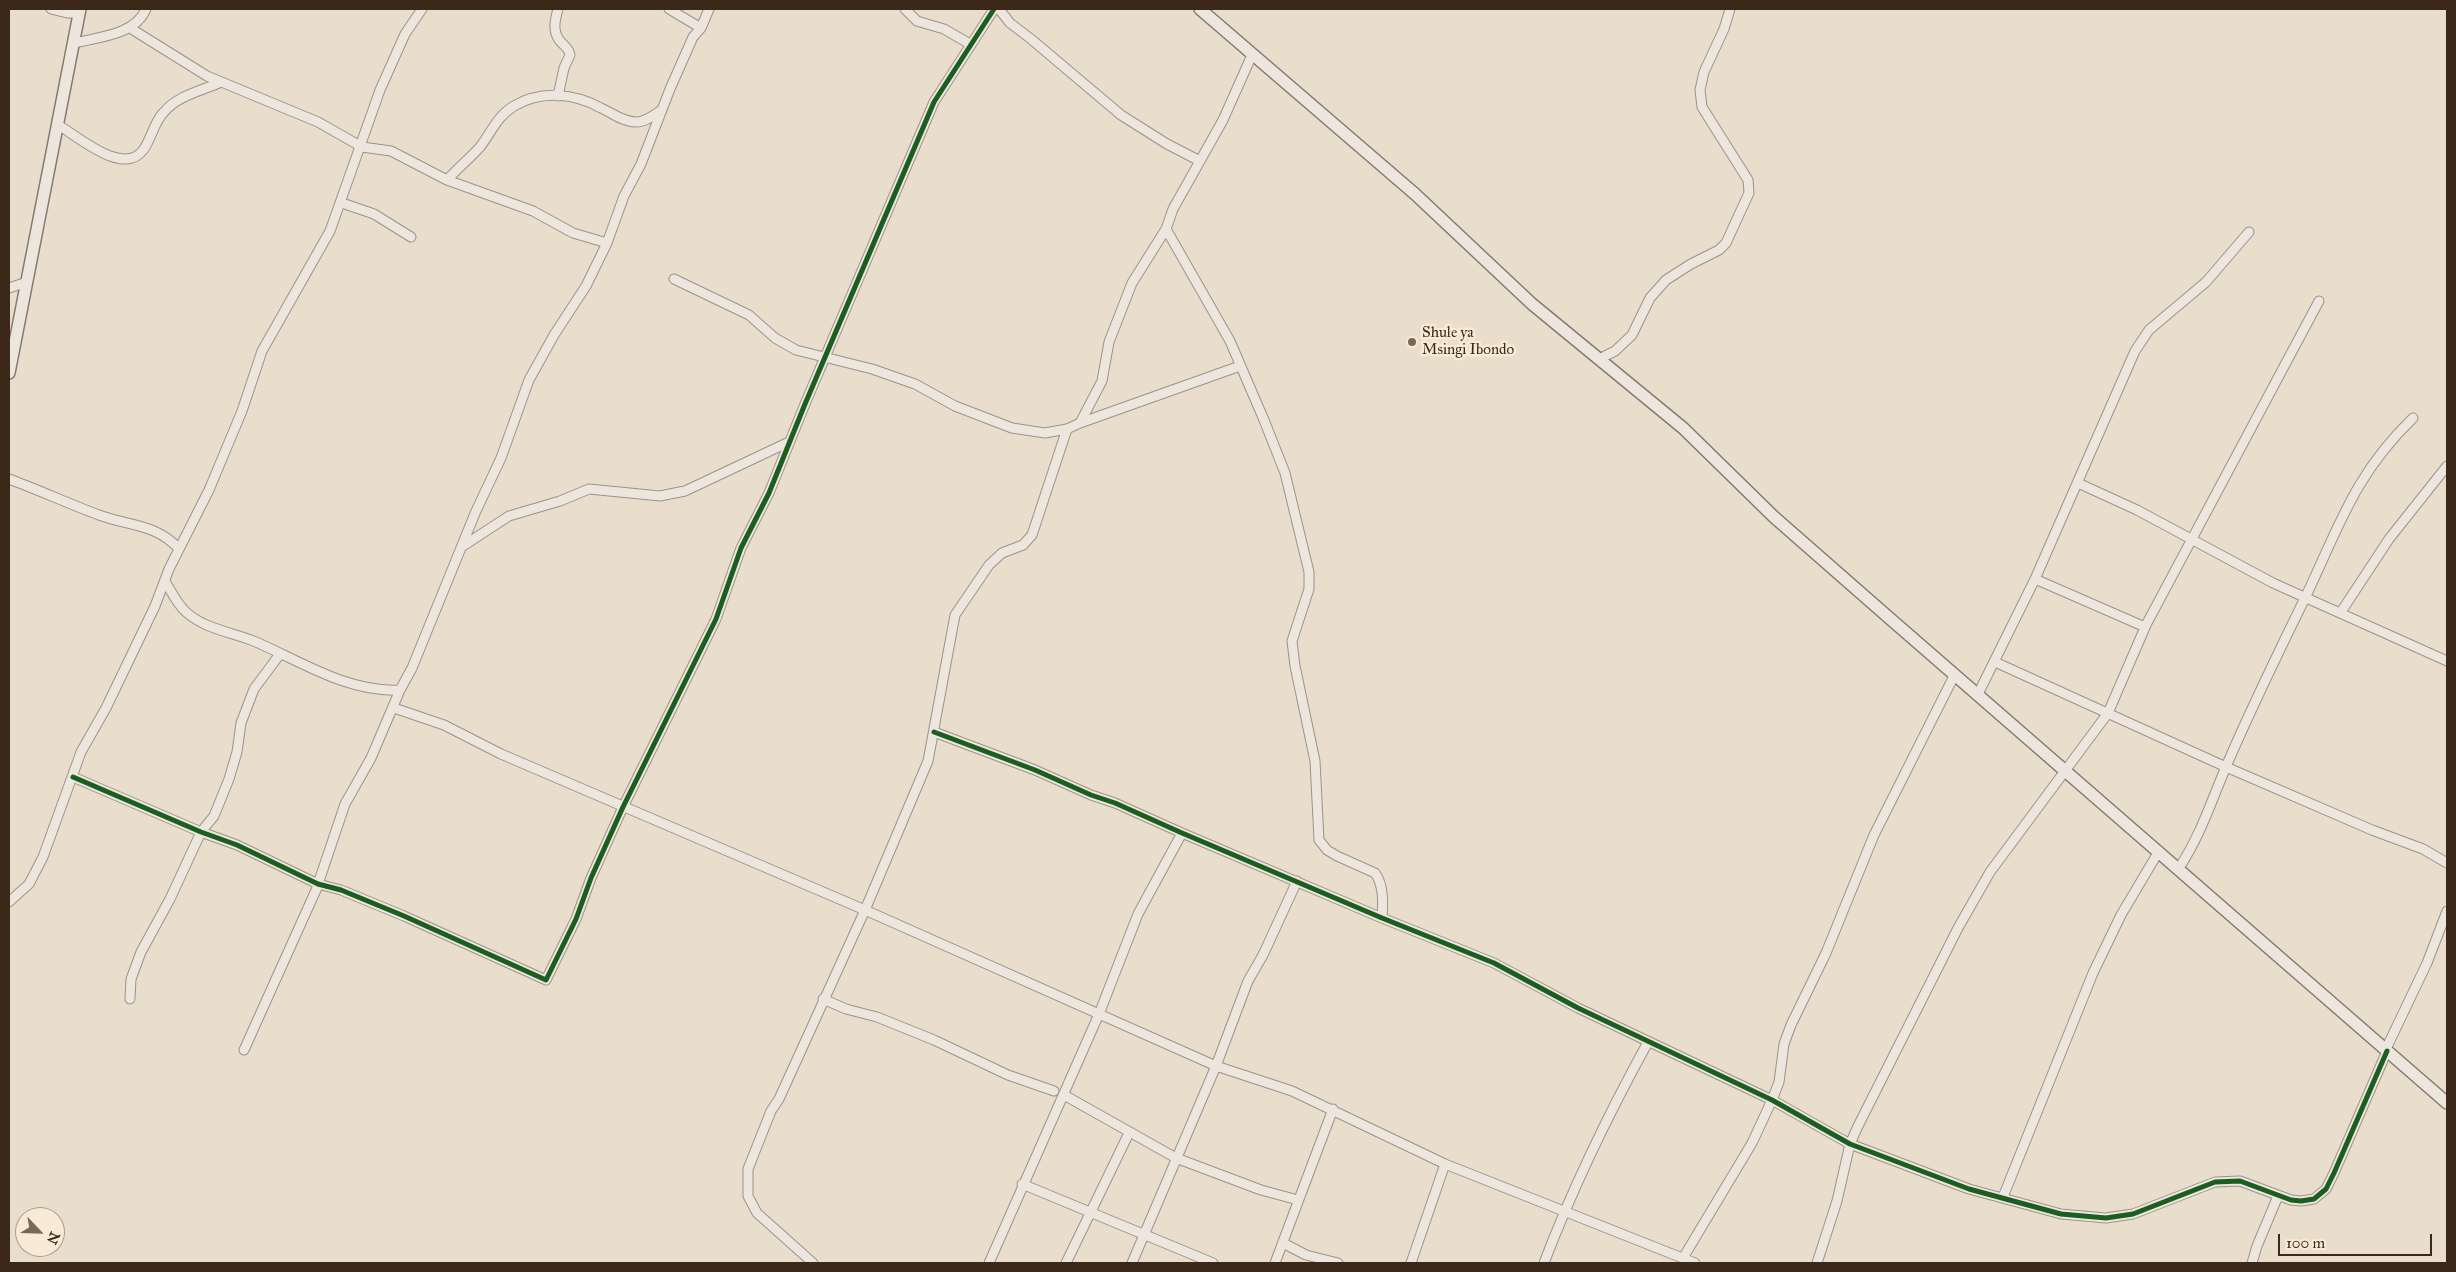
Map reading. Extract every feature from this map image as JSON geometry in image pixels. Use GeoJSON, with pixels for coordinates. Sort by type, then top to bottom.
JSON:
{"type":"FeatureCollection","features":[{"type":"Feature","properties":{"kind":"main road"},"geometry":{"type":"LineString","coordinates":[[1200,9],[1415,194],[1532,304],[1683,428],[1774,517],[2447,1103]]}},
{"type":"Feature","properties":{"kind":"main road"},"geometry":{"type":"LineString","coordinates":[[9,373],[79,11]]}},
{"type":"Feature","properties":{"kind":"street"},"geometry":{"type":"LineString","coordinates":[[51,9],[67,13],[79,11]]}},
{"type":"Feature","properties":{"kind":"street"},"geometry":{"type":"LineString","coordinates":[[74,43],[130,28],[139,21],[146,9]]}},
{"type":"Feature","properties":{"kind":"street"},"geometry":{"type":"LineString","coordinates":[[9,902],[29,884],[43,857],[81,752],[106,708],[147,624],[179,549],[209,490],[242,411],[262,351],[316,258],[342,203],[362,146],[369,117],[402,41],[422,9]]}},
{"type":"Feature","properties":{"kind":"street"},"geometry":{"type":"LineString","coordinates":[[558,9],[554,27],[560,41],[568,48],[570,55],[561,79],[558,96]]}},
{"type":"Feature","properties":{"kind":"street"},"geometry":{"type":"LineString","coordinates":[[669,9],[701,28]]}},
{"type":"Feature","properties":{"kind":"street"},"geometry":{"type":"LineString","coordinates":[[244,1050],[318,884],[345,804],[371,758],[394,708],[400,690],[412,668],[476,511],[501,458],[529,380],[554,335],[586,286],[607,243],[624,196],[650,142],[660,112],[693,37],[701,28],[709,9]]}},
{"type":"Feature","properties":{"kind":"street"},"geometry":{"type":"LineString","coordinates":[[905,9],[917,21],[944,29],[970,44]]}},
{"type":"Feature","properties":{"kind":"street"},"geometry":{"type":"LineString","coordinates":[[73,777],[201,832],[237,845],[318,884],[340,890],[404,916],[546,980],[576,919],[590,878],[623,807],[716,619],[741,548],[769,493],[934,102],[994,9]]}},
{"type":"Feature","properties":{"kind":"street"},"geometry":{"type":"LineString","coordinates":[[999,9],[1010,23],[1031,38],[1122,115],[1167,144],[1200,161]]}},
{"type":"Feature","properties":{"kind":"street"},"geometry":{"type":"LineString","coordinates":[[1600,358],[1615,351],[1632,335],[1650,298],[1666,280],[1685,267],[1719,250],[1726,243],[1749,193],[1748,180],[1702,107],[1700,90],[1704,72],[1724,29],[1730,9]]}},
{"type":"Feature","properties":{"kind":"street"},"geometry":{"type":"LineString","coordinates":[[130,28],[192,68],[318,122],[362,146],[391,151],[448,180],[533,211],[573,233],[607,243]]}},
{"type":"Feature","properties":{"kind":"street"},"geometry":{"type":"LineString","coordinates":[[1080,423],[1102,381],[1109,342],[1132,283],[1166,229],[1173,209],[1226,112],[1252,55]]}},
{"type":"Feature","properties":{"kind":"street"},"geometry":{"type":"LineString","coordinates":[[58,125],[96,150],[126,159],[138,155],[144,149],[163,112],[174,102],[221,82]]}},
{"type":"Feature","properties":{"kind":"street"},"geometry":{"type":"LineString","coordinates":[[448,180],[480,147],[499,118],[512,107],[528,98],[546,95],[579,98],[626,121],[646,120],[660,112]]}},
{"type":"Feature","properties":{"kind":"street"},"geometry":{"type":"LineString","coordinates":[[342,203],[374,214],[410,237]]}},
{"type":"Feature","properties":{"kind":"street"},"geometry":{"type":"LineString","coordinates":[[1166,229],[1222,326],[1285,473],[1309,572],[1309,589],[1292,641],[1295,666],[1315,761],[1319,840],[1327,850],[1375,873],[1378,878],[1382,898],[1382,918]]}},
{"type":"Feature","properties":{"kind":"street"},"geometry":{"type":"LineString","coordinates":[[1978,694],[2035,579],[2125,372],[2149,330],[2206,282],[2249,232]]}},
{"type":"Feature","properties":{"kind":"street"},"geometry":{"type":"LineString","coordinates":[[674,279],[749,315],[785,345],[796,350],[872,369],[916,384],[955,406],[1012,428],[1045,433],[1067,429],[1240,366]]}},
{"type":"Feature","properties":{"kind":"street"},"geometry":{"type":"LineString","coordinates":[[9,288],[27,282]]}},
{"type":"Feature","properties":{"kind":"street"},"geometry":{"type":"LineString","coordinates":[[1817,1263],[1837,1201],[1850,1144],[1954,937],[1980,888],[2016,836],[2108,713],[2145,627],[2191,538],[2320,301]]}},
{"type":"Feature","properties":{"kind":"street"},"geometry":{"type":"LineString","coordinates":[[2179,868],[2202,830],[2226,767],[2340,517],[2361,479],[2382,449],[2413,418]]}},
{"type":"Feature","properties":{"kind":"street"},"geometry":{"type":"LineString","coordinates":[[813,1263],[757,1213],[748,1196],[748,1169],[771,1111],[780,1099],[865,910],[928,761],[955,615],[989,565],[1002,553],[1023,545],[1032,535],[1067,429]]}},
{"type":"Feature","properties":{"kind":"street"},"geometry":{"type":"LineString","coordinates":[[463,546],[509,516],[560,501],[589,489],[660,496],[685,491],[789,442]]}},
{"type":"Feature","properties":{"kind":"street"},"geometry":{"type":"LineString","coordinates":[[2341,612],[2389,538],[2447,466]]}},
{"type":"Feature","properties":{"kind":"street"},"geometry":{"type":"LineString","coordinates":[[9,479],[101,516],[159,532],[170,538],[179,549]]}},
{"type":"Feature","properties":{"kind":"street"},"geometry":{"type":"LineString","coordinates":[[2078,483],[2137,510],[2273,583],[2447,661]]}},
{"type":"Feature","properties":{"kind":"street"},"geometry":{"type":"LineString","coordinates":[[2035,579],[2145,627]]}},
{"type":"Feature","properties":{"kind":"street"},"geometry":{"type":"LineString","coordinates":[[165,581],[186,612],[204,624],[255,641],[280,654],[348,683],[384,691],[400,690]]}},
{"type":"Feature","properties":{"kind":"street"},"geometry":{"type":"LineString","coordinates":[[130,999],[131,979],[141,952],[170,899],[201,832],[214,816],[229,779],[237,752],[241,723],[254,689],[280,654]]}},
{"type":"Feature","properties":{"kind":"street"},"geometry":{"type":"LineString","coordinates":[[1995,662],[2226,767],[2372,830],[2423,849],[2447,863]]}},
{"type":"Feature","properties":{"kind":"street"},"geometry":{"type":"LineString","coordinates":[[1683,1258],[1752,1142],[1772,1100],[1779,1082],[1784,1044],[1791,1025],[1826,953],[1874,835],[1955,674]]}},
{"type":"Feature","properties":{"kind":"street"},"geometry":{"type":"LineString","coordinates":[[394,708],[444,726],[501,754],[865,910],[1216,1066],[1292,1091],[1445,1164],[1694,1263]]}},
{"type":"Feature","properties":{"kind":"street"},"geometry":{"type":"LineString","coordinates":[[934,732],[1035,770],[1382,918],[1494,962],[1578,1008],[1772,1100],[1850,1144],[1951,1183],[2061,1214],[2106,1218],[2134,1214],[2215,1182],[2240,1181],[2278,1196],[2301,1201],[2314,1199],[2326,1189],[2386,1050],[2427,963],[2447,911]]}},
{"type":"Feature","properties":{"kind":"street"},"geometry":{"type":"LineString","coordinates":[[989,1263],[1022,1184],[1064,1095],[1099,1014],[1138,914],[1182,833]]}},
{"type":"Feature","properties":{"kind":"street"},"geometry":{"type":"LineString","coordinates":[[2003,1198],[2093,973],[2121,915],[2159,851]]}},
{"type":"Feature","properties":{"kind":"street"},"geometry":{"type":"LineString","coordinates":[[1132,1263],[1216,1066],[1248,981],[1263,955],[1297,881]]}},
{"type":"Feature","properties":{"kind":"street"},"geometry":{"type":"LineString","coordinates":[[824,999],[846,1009],[877,1017],[934,1040],[1008,1075],[1054,1091]]}},
{"type":"Feature","properties":{"kind":"street"},"geometry":{"type":"LineString","coordinates":[[1544,1263],[1563,1212],[1648,1042]]}},
{"type":"Feature","properties":{"kind":"street"},"geometry":{"type":"LineString","coordinates":[[1064,1095],[1176,1158],[1261,1190],[1298,1200]]}},
{"type":"Feature","properties":{"kind":"street"},"geometry":{"type":"LineString","coordinates":[[1275,1263],[1333,1109]]}},
{"type":"Feature","properties":{"kind":"street"},"geometry":{"type":"LineString","coordinates":[[1066,1263],[1129,1133]]}},
{"type":"Feature","properties":{"kind":"street"},"geometry":{"type":"LineString","coordinates":[[1411,1263],[1445,1164]]}},
{"type":"Feature","properties":{"kind":"street"},"geometry":{"type":"LineString","coordinates":[[1022,1184],[1213,1263]]}},
{"type":"Feature","properties":{"kind":"street"},"geometry":{"type":"LineString","coordinates":[[2252,1263],[2278,1196]]}},
{"type":"Feature","properties":{"kind":"street"},"geometry":{"type":"LineString","coordinates":[[1283,1243],[1306,1255],[1338,1263]]}},
{"type":"Feature","properties":{"kind":"cycle path"},"geometry":{"type":"LineString","coordinates":[[73,777],[201,832],[237,845],[318,884],[341,890],[404,916],[546,980],[576,919],[591,878],[623,807],[716,619],[741,548],[769,493],[934,102],[994,9]]}},
{"type":"Feature","properties":{"kind":"cycle path"},"geometry":{"type":"LineString","coordinates":[[934,732],[1035,770],[1382,918],[1494,963],[1578,1008],[1772,1100],[1850,1144],[1969,1189],[2061,1214],[2106,1218],[2133,1214],[2215,1182],[2240,1181],[2291,1200],[2314,1199],[2326,1189],[2334,1173],[2387,1051]]}},
{"type":"Feature","properties":{"kind":"place","name":"Shule ya Msingi Ibondo"},"geometry":{"type":"Point","coordinates":[1412,342]}}]}
